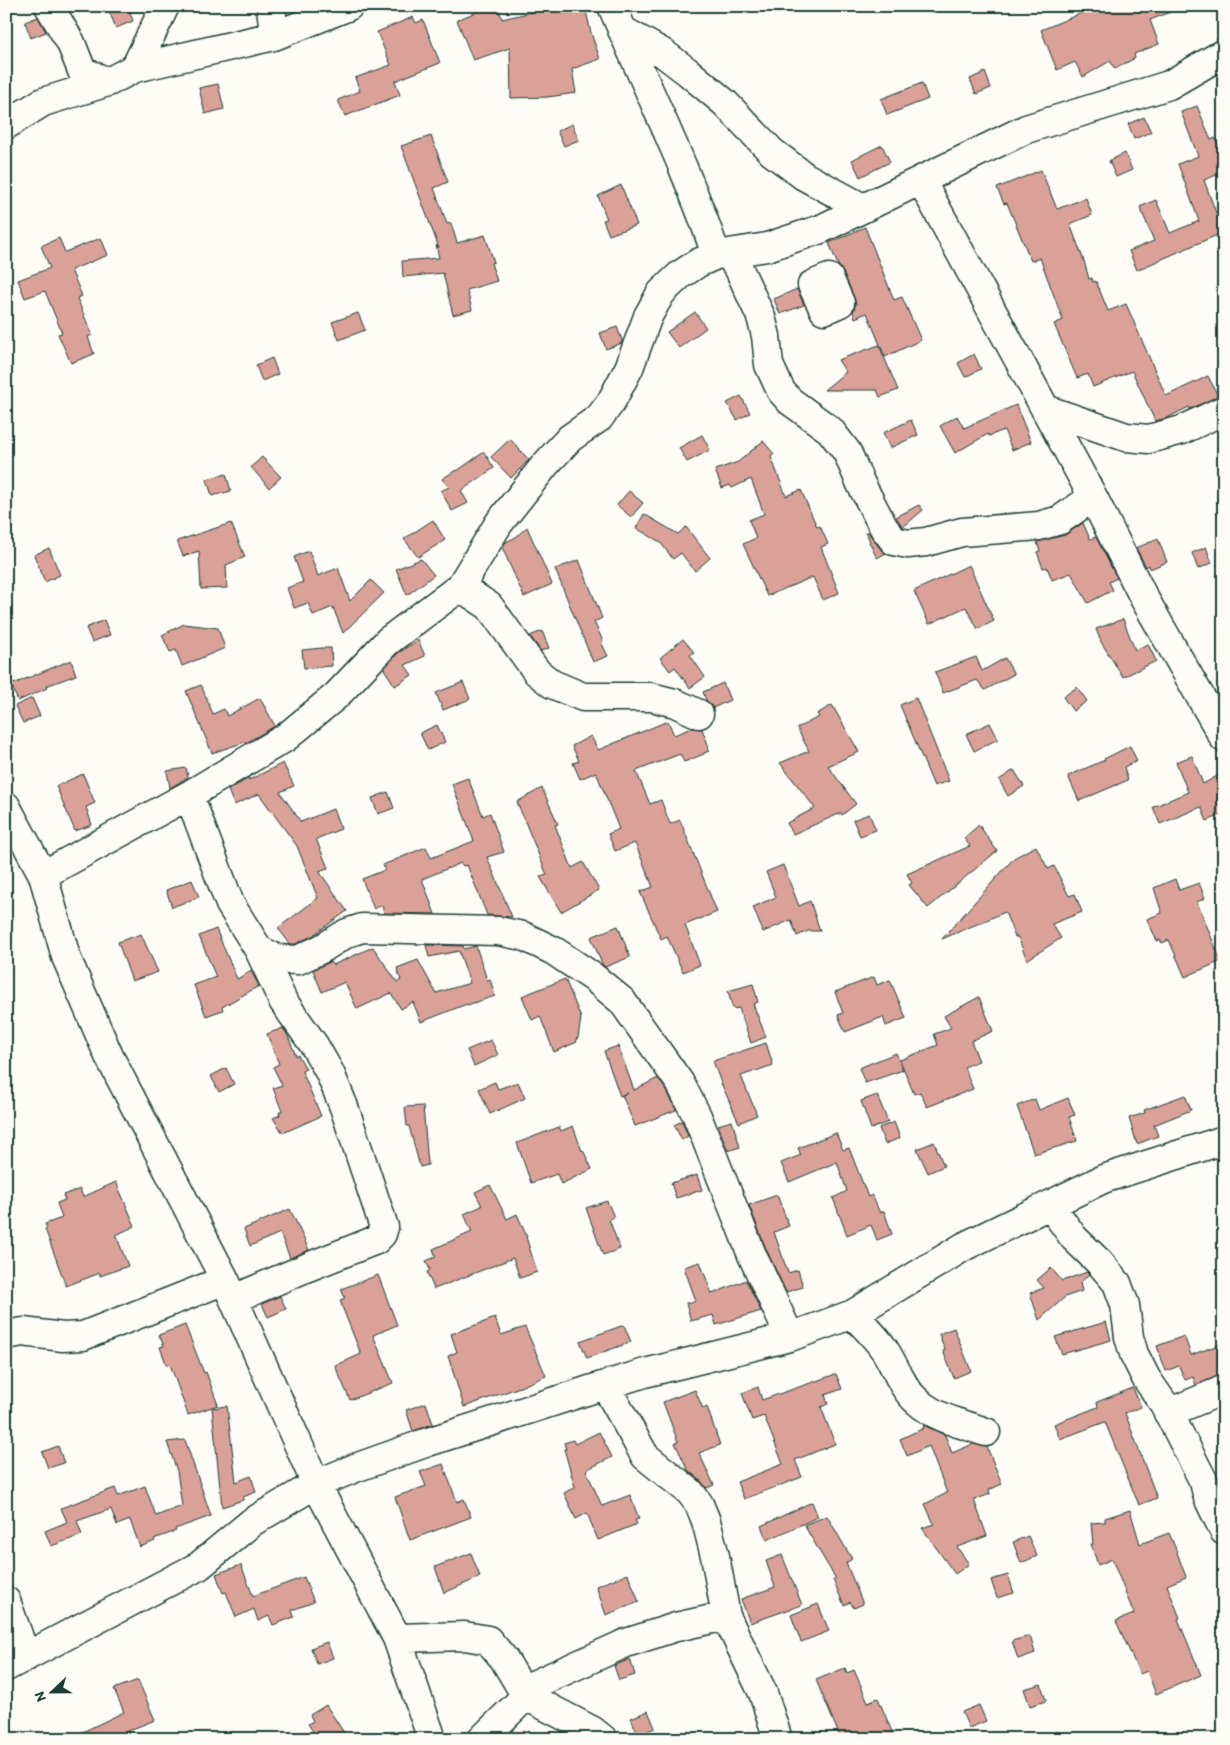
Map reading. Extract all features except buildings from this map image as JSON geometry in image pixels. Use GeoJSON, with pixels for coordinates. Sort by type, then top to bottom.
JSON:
{"type":"FeatureCollection","features":[{"type":"Feature","properties":{"kind":"street"},"geometry":{"type":"LineString","coordinates":[[49,6],[71,43],[82,71],[108,82]]}},
{"type":"Feature","properties":{"kind":"street"},"geometry":{"type":"LineString","coordinates":[[135,68],[166,6]]}},
{"type":"Feature","properties":{"kind":"street"},"geometry":{"type":"LineString","coordinates":[[271,6],[274,36]]}},
{"type":"Feature","properties":{"kind":"street"},"geometry":{"type":"LineString","coordinates":[[6,125],[43,102],[108,82],[135,68],[274,36],[349,6]]}},
{"type":"Feature","properties":{"kind":"street"},"geometry":{"type":"LineString","coordinates":[[617,18],[725,103],[772,152],[804,176],[863,208]]}},
{"type":"Feature","properties":{"kind":"street"},"geometry":{"type":"LineString","coordinates":[[617,18],[683,165],[702,214],[722,255],[739,269],[761,317],[770,365],[781,392],[790,401],[830,430],[847,452],[860,484],[884,528],[894,541],[908,544],[926,542],[962,532],[1039,526],[1060,520],[1094,498]]}},
{"type":"Feature","properties":{"kind":"street"},"geometry":{"type":"LineString","coordinates":[[43,874],[189,795],[286,738],[337,695],[388,641],[460,587],[499,523],[545,466],[570,438],[599,418],[612,402],[629,368],[648,316],[661,293],[680,275],[698,263],[722,255],[776,244],[821,229],[1026,129],[1169,85],[1224,53]]}},
{"type":"Feature","properties":{"kind":"street"},"geometry":{"type":"LineString","coordinates":[[921,180],[1094,498],[1144,598],[1224,738]]}},
{"type":"Feature","properties":{"kind":"street"},"geometry":{"type":"LineString","coordinates":[[1045,409],[1126,437],[1149,439],[1182,430],[1224,410]]}},
{"type":"Feature","properties":{"kind":"street"},"geometry":{"type":"LineString","coordinates":[[460,587],[489,606],[537,672],[552,684],[583,697],[651,698],[675,702],[700,714]]}},
{"type":"Feature","properties":{"kind":"street"},"geometry":{"type":"LineString","coordinates":[[6,1335],[23,1332],[63,1337],[83,1336],[308,1267],[376,1240],[382,1234],[384,1227],[344,1107],[330,1073],[314,1045],[283,1001],[259,950],[230,904],[189,795]]}},
{"type":"Feature","properties":{"kind":"street"},"geometry":{"type":"LineString","coordinates":[[6,806],[43,874],[66,957],[109,1056],[229,1290],[316,1484],[397,1638],[436,1735]]}},
{"type":"Feature","properties":{"kind":"street"},"geometry":{"type":"LineString","coordinates":[[259,950],[278,959],[298,960],[321,950],[347,933],[362,928],[498,931],[523,936],[554,952],[593,977],[622,1001],[680,1083],[697,1116],[752,1255],[790,1337]]}},
{"type":"Feature","properties":{"kind":"street"},"geometry":{"type":"LineString","coordinates":[[6,1601],[16,1662],[199,1566],[252,1522],[316,1484],[428,1442],[605,1385],[645,1373],[790,1337],[853,1314],[966,1246],[1104,1179],[1224,1140]]}},
{"type":"Feature","properties":{"kind":"street"},"geometry":{"type":"LineString","coordinates":[[1050,1205],[1074,1238],[1117,1283],[1125,1305],[1129,1337],[1134,1354],[1146,1378],[1168,1412],[1204,1482],[1208,1498],[1224,1531]]}},
{"type":"Feature","properties":{"kind":"street"},"geometry":{"type":"LineString","coordinates":[[853,1314],[884,1349],[899,1378],[916,1400],[931,1411],[986,1432]]}},
{"type":"Feature","properties":{"kind":"street"},"geometry":{"type":"LineString","coordinates":[[605,1385],[645,1456],[690,1492],[699,1504],[715,1556],[726,1616],[763,1693],[778,1739]]}},
{"type":"Feature","properties":{"kind":"street"},"geometry":{"type":"LineString","coordinates":[[1168,1412],[1224,1388]]}},
{"type":"Feature","properties":{"kind":"street"},"geometry":{"type":"LineString","coordinates":[[482,1739],[524,1693],[626,1643],[676,1627],[726,1616]]}},
{"type":"Feature","properties":{"kind":"street"},"geometry":{"type":"LineString","coordinates":[[397,1638],[466,1636],[488,1640],[504,1659],[524,1693],[603,1739]]}}]}
